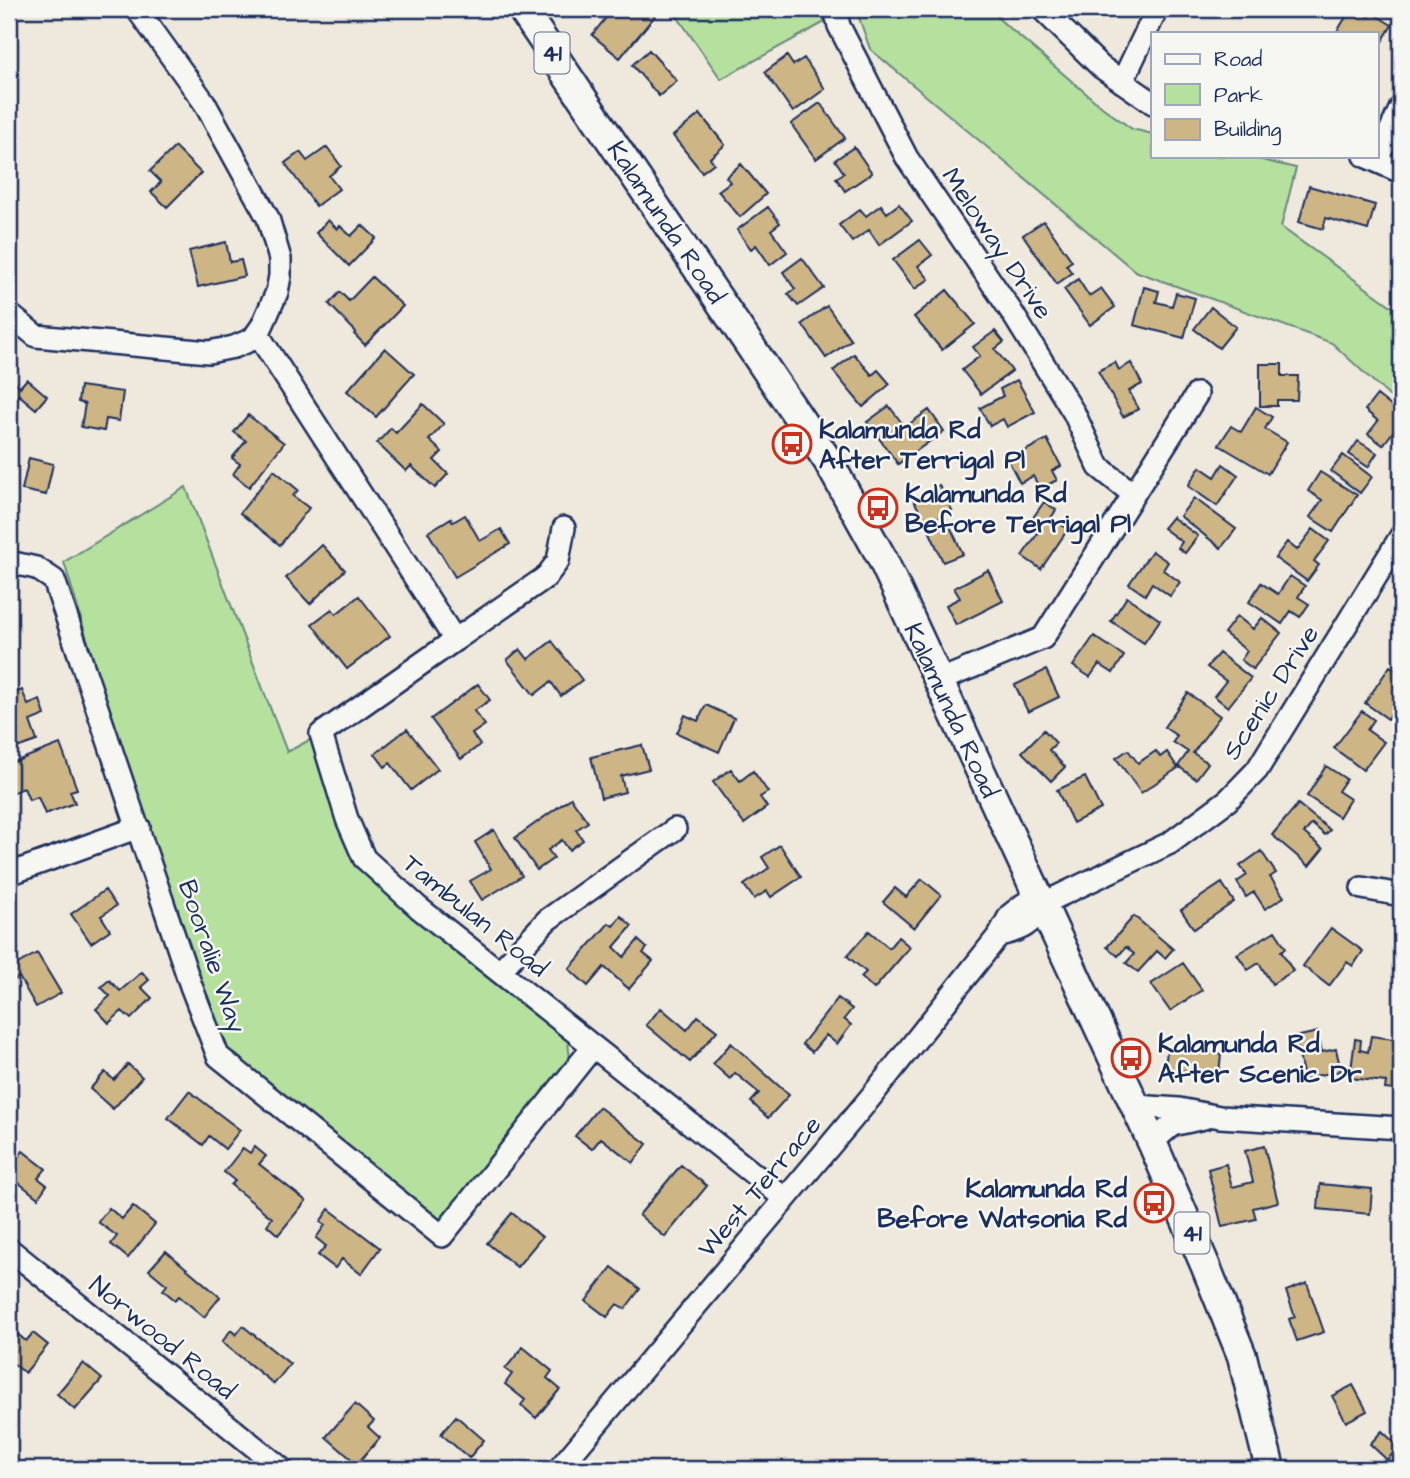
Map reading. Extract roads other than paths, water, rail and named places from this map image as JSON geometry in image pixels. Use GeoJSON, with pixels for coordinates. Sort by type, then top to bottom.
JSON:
{"type":"FeatureCollection","features":[{"type":"Feature","properties":{"kind":"main road","name":"Kalamunda Road"},"geometry":{"type":"LineString","coordinates":[[522,9],[828,461],[881,558],[1152,1142],[1242,1356],[1270,1469]]}},
{"type":"Feature","properties":{"kind":"street"},"geometry":{"type":"LineString","coordinates":[[9,314],[36,336],[209,352],[234,347],[253,339],[271,306],[280,276],[280,259],[268,218],[204,102],[137,9]]}},
{"type":"Feature","properties":{"kind":"street","name":"Meloway Drive"},"geometry":{"type":"LineString","coordinates":[[835,9],[839,26],[906,158],[1018,322],[1074,413],[1099,467],[1133,494]]}},
{"type":"Feature","properties":{"kind":"street"},"geometry":{"type":"LineString","coordinates":[[1042,9],[1101,67],[1151,102]]}},
{"type":"Feature","properties":{"kind":"street"},"geometry":{"type":"LineString","coordinates":[[1122,82],[1157,9]]}},
{"type":"Feature","properties":{"kind":"street"},"geometry":{"type":"LineString","coordinates":[[1378,145],[1401,107]]}},
{"type":"Feature","properties":{"kind":"street"},"geometry":{"type":"LineString","coordinates":[[1370,158],[1401,172]]}},
{"type":"Feature","properties":{"kind":"street"},"geometry":{"type":"LineString","coordinates":[[257,333],[455,640]]}},
{"type":"Feature","properties":{"kind":"street"},"geometry":{"type":"LineString","coordinates":[[938,681],[1043,638],[1197,394]]}},
{"type":"Feature","properties":{"kind":"street","name":"Tambulan Road"},"geometry":{"type":"LineString","coordinates":[[564,528],[558,561],[546,577],[321,734],[346,819],[364,858],[419,908],[784,1198]]}},
{"type":"Feature","properties":{"kind":"street","name":"Scenic Drive"},"geometry":{"type":"LineString","coordinates":[[1042,904],[1170,843],[1214,812],[1243,785],[1256,770],[1401,536]]}},
{"type":"Feature","properties":{"kind":"street","name":"Booralie Way"},"geometry":{"type":"LineString","coordinates":[[9,562],[36,568],[54,580],[191,985],[218,1056],[442,1236],[593,1047]]}},
{"type":"Feature","properties":{"kind":"street"},"geometry":{"type":"LineString","coordinates":[[9,874],[139,827]]}},
{"type":"Feature","properties":{"kind":"street"},"geometry":{"type":"LineString","coordinates":[[500,971],[547,920],[674,829]]}},
{"type":"Feature","properties":{"kind":"street"},"geometry":{"type":"LineString","coordinates":[[1362,888],[1401,895]]}},
{"type":"Feature","properties":{"kind":"street","name":"West Terrace"},"geometry":{"type":"LineString","coordinates":[[559,1469],[870,1098],[999,935],[1013,932],[1035,919],[1042,904]]}},
{"type":"Feature","properties":{"kind":"street"},"geometry":{"type":"LineString","coordinates":[[1135,1106],[1179,1109],[1220,1117],[1401,1128]]}},
{"type":"Feature","properties":{"kind":"street"},"geometry":{"type":"LineString","coordinates":[[1152,1142],[1172,1125],[1192,1119],[1220,1117]]}},
{"type":"Feature","properties":{"kind":"street","name":"Norwood Road"},"geometry":{"type":"LineString","coordinates":[[9,1249],[282,1469]]}},
{"type":"Feature","properties":{"kind":"place","name":"Kalamunda Rd After Terrigal Pl"},"geometry":{"type":"Point","coordinates":[792,444]}},
{"type":"Feature","properties":{"kind":"place","name":"Kalamunda Rd Before Terrigal Pl"},"geometry":{"type":"Point","coordinates":[878,508]}},
{"type":"Feature","properties":{"kind":"place","name":"Kalamunda Rd After Scenic Dr"},"geometry":{"type":"Point","coordinates":[1131,1058]}},
{"type":"Feature","properties":{"kind":"place","name":"Kalamunda Rd Before Watsonia Rd"},"geometry":{"type":"Point","coordinates":[1154,1203]}}]}
